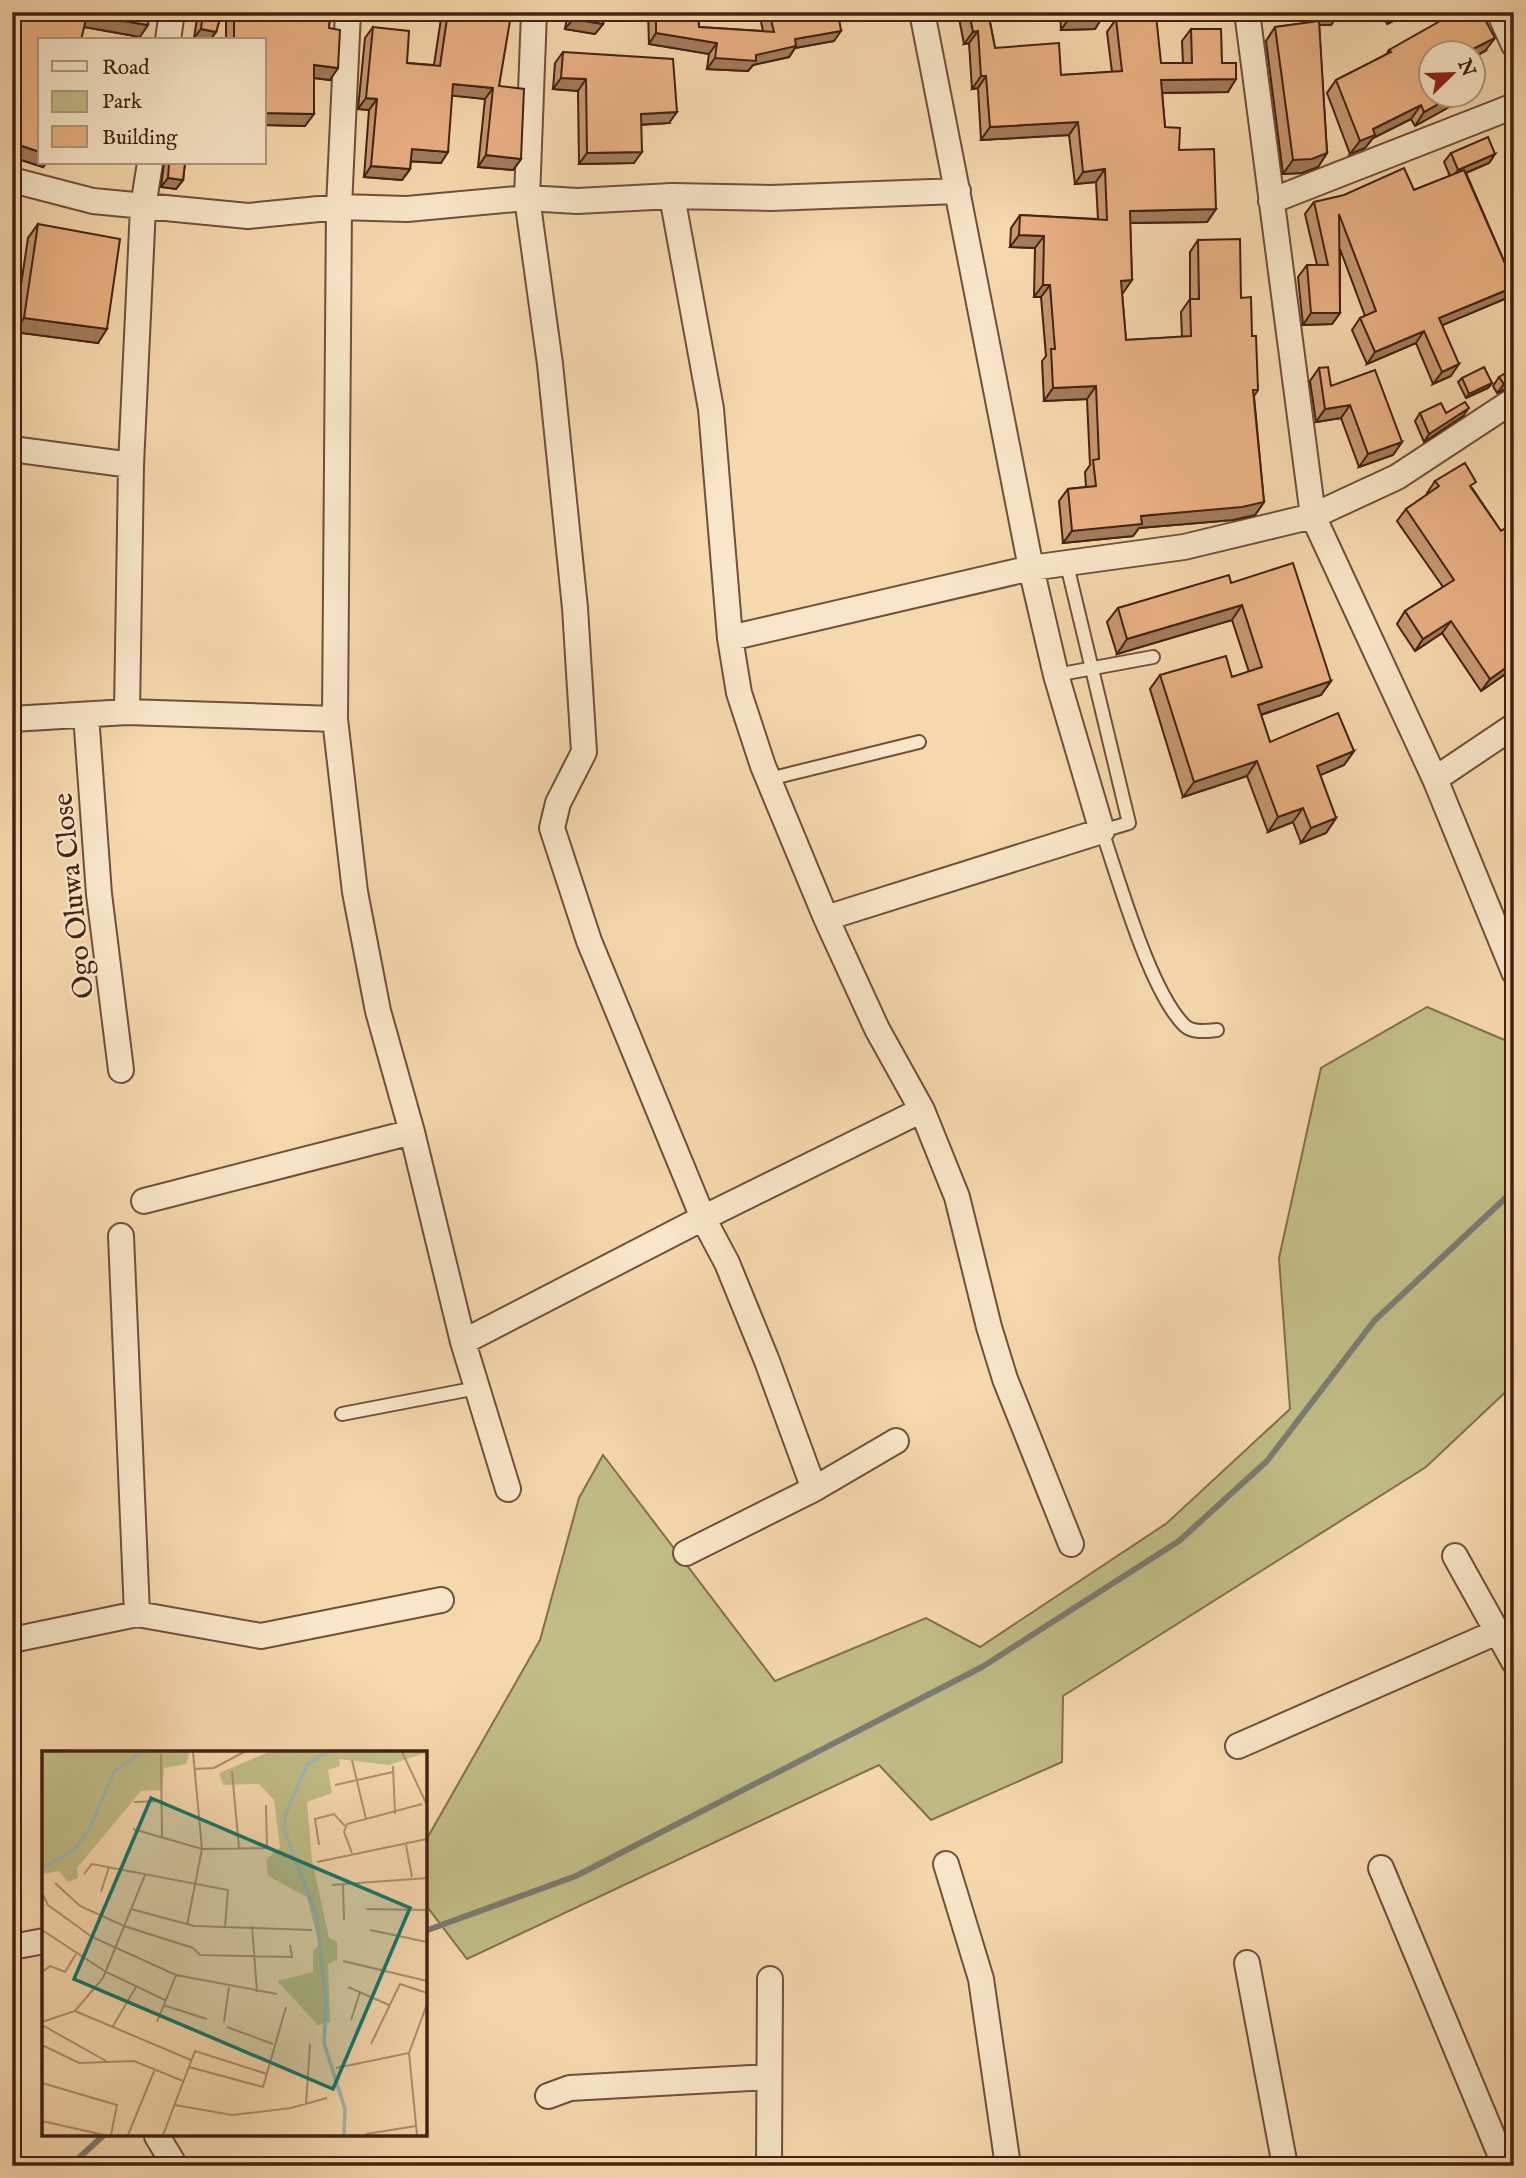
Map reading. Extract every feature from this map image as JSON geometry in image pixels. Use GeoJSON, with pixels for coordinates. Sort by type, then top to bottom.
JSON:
{"type":"FeatureCollection","features":[{"type":"Feature","properties":{"kind":"street"},"geometry":{"type":"LineString","coordinates":[[168,38],[172,12]]}},
{"type":"Feature","properties":{"kind":"street"},"geometry":{"type":"LineString","coordinates":[[348,12],[339,207],[335,719],[355,892],[378,1011],[412,1132],[463,1342],[508,1489]]}},
{"type":"Feature","properties":{"kind":"street"},"geometry":{"type":"LineString","coordinates":[[534,12],[527,198],[550,364],[575,608],[583,757],[558,803],[552,828],[589,942],[703,1218],[727,1263],[767,1361],[814,1489]]}},
{"type":"Feature","properties":{"kind":"street"},"geometry":{"type":"LineString","coordinates":[[826,918],[1102,831],[1056,675],[1031,568],[922,12]]}},
{"type":"Feature","properties":{"kind":"street"},"geometry":{"type":"LineString","coordinates":[[1247,12],[1313,516],[1435,779],[1514,972]]}},
{"type":"Feature","properties":{"kind":"street"},"geometry":{"type":"LineString","coordinates":[[1499,12],[1514,45]]}},
{"type":"Feature","properties":{"kind":"street"},"geometry":{"type":"LineString","coordinates":[[1271,201],[1514,106]]}},
{"type":"Feature","properties":{"kind":"street"},"geometry":{"type":"LineString","coordinates":[[127,712],[131,465],[143,207],[150,164]]}},
{"type":"Feature","properties":{"kind":"street"},"geometry":{"type":"LineString","coordinates":[[12,180],[93,201],[248,216],[339,207],[407,209],[527,198],[577,201],[672,196],[771,198],[958,191]]}},
{"type":"Feature","properties":{"kind":"street"},"geometry":{"type":"LineString","coordinates":[[672,196],[711,409],[730,638],[739,693],[769,779],[826,918],[877,1029],[922,1110],[957,1197],[989,1327],[1005,1378],[1072,1545]]}},
{"type":"Feature","properties":{"kind":"street"},"geometry":{"type":"LineString","coordinates":[[730,638],[1031,568],[1184,547],[1313,516],[1397,477],[1514,400]]}},
{"type":"Feature","properties":{"kind":"street"},"geometry":{"type":"LineString","coordinates":[[12,449],[131,465]]}},
{"type":"Feature","properties":{"kind":"street"},"geometry":{"type":"LineString","coordinates":[[12,719],[127,712],[335,719]]}},
{"type":"Feature","properties":{"kind":"street","name":"Ogo Oluwa Close"},"geometry":{"type":"LineString","coordinates":[[86,715],[99,894],[121,1070]]}},
{"type":"Feature","properties":{"kind":"street"},"geometry":{"type":"LineString","coordinates":[[1435,779],[1514,726]]}},
{"type":"Feature","properties":{"kind":"street"},"geometry":{"type":"LineString","coordinates":[[463,1342],[703,1218],[922,1110]]}},
{"type":"Feature","properties":{"kind":"street"},"geometry":{"type":"LineString","coordinates":[[144,1201],[412,1132]]}},
{"type":"Feature","properties":{"kind":"street"},"geometry":{"type":"LineString","coordinates":[[121,1236],[137,1614]]}},
{"type":"Feature","properties":{"kind":"street"},"geometry":{"type":"LineString","coordinates":[[686,1553],[814,1489],[896,1441]]}},
{"type":"Feature","properties":{"kind":"street"},"geometry":{"type":"LineString","coordinates":[[1455,1556],[1514,1662]]}},
{"type":"Feature","properties":{"kind":"street"},"geometry":{"type":"LineString","coordinates":[[12,1640],[137,1614],[261,1636],[441,1600]]}},
{"type":"Feature","properties":{"kind":"street"},"geometry":{"type":"LineString","coordinates":[[1238,1746],[1497,1632]]}},
{"type":"Feature","properties":{"kind":"street"},"geometry":{"type":"LineString","coordinates":[[946,1864],[982,1979],[1008,2166]]}},
{"type":"Feature","properties":{"kind":"street"},"geometry":{"type":"LineString","coordinates":[[1381,1868],[1505,2166]]}},
{"type":"Feature","properties":{"kind":"street"},"geometry":{"type":"LineString","coordinates":[[12,1947],[42,1941]]}},
{"type":"Feature","properties":{"kind":"street"},"geometry":{"type":"LineString","coordinates":[[1247,1963],[1285,2166]]}},
{"type":"Feature","properties":{"kind":"street"},"geometry":{"type":"LineString","coordinates":[[769,1979],[769,2166]]}},
{"type":"Feature","properties":{"kind":"street"},"geometry":{"type":"LineString","coordinates":[[548,2096],[570,2088],[769,2077]]}},
{"type":"Feature","properties":{"kind":"street"},"geometry":{"type":"LineString","coordinates":[[157,2136],[175,2166]]}},
{"type":"Feature","properties":{"kind":"lane"},"geometry":{"type":"LineString","coordinates":[[1067,565],[1129,823],[1102,831],[1159,989],[1186,1026],[1200,1031],[1217,1030]]}},
{"type":"Feature","properties":{"kind":"lane"},"geometry":{"type":"LineString","coordinates":[[1056,675],[1153,657]]}},
{"type":"Feature","properties":{"kind":"lane"},"geometry":{"type":"LineString","coordinates":[[769,779],[919,742]]}},
{"type":"Feature","properties":{"kind":"lane"},"geometry":{"type":"LineString","coordinates":[[342,1414],[477,1388]]}},
{"type":"Feature","properties":{"kind":"green space"},"geometry":{"type":"Polygon","coordinates":[[[1427,1007],[1514,1044],[1514,1384],[1426,1467],[1063,1696],[1062,1762],[931,1820],[879,1765],[467,1959],[427,1907],[427,1838],[540,1640],[579,1498],[603,1455],[775,1681],[926,1618],[980,1647],[1167,1523],[1290,1409],[1279,1258],[1321,1068],[1427,1007]]]}},
{"type":"Feature","properties":{"kind":"building"},"geometry":{"type":"Polygon","coordinates":[[[12,12],[150,12],[148,25],[87,15],[81,38],[38,38],[38,151],[16,144],[21,127],[12,125],[12,12]]]}},
{"type":"Feature","properties":{"kind":"building"},"geometry":{"type":"Polygon","coordinates":[[[203,12],[222,12],[216,32],[201,29],[203,12]]]}},
{"type":"Feature","properties":{"kind":"building"},"geometry":{"type":"Polygon","coordinates":[[[234,12],[330,12],[329,28],[340,30],[338,68],[314,65],[314,114],[266,113],[266,38],[234,38],[234,12]]]}},
{"type":"Feature","properties":{"kind":"building"},"geometry":{"type":"Polygon","coordinates":[[[448,12],[504,12],[503,20],[510,21],[499,86],[524,89],[521,159],[486,155],[493,88],[453,84],[448,152],[412,149],[410,169],[371,166],[377,99],[366,98],[373,27],[409,31],[407,63],[440,66],[448,12]]]}},
{"type":"Feature","properties":{"kind":"building"},"geometry":{"type":"Polygon","coordinates":[[[574,12],[605,12],[603,24],[573,19],[574,12]]]}},
{"type":"Feature","properties":{"kind":"building"},"geometry":{"type":"Polygon","coordinates":[[[656,12],[698,12],[699,27],[774,32],[769,12],[838,12],[841,31],[795,39],[796,46],[756,55],[756,61],[715,58],[717,43],[656,33],[656,12]]]}},
{"type":"Feature","properties":{"kind":"building"},"geometry":{"type":"Polygon","coordinates":[[[969,12],[988,12],[995,48],[1059,43],[1061,75],[1122,71],[1116,19],[1156,15],[1161,63],[1192,63],[1191,29],[1221,29],[1222,63],[1236,63],[1236,79],[1161,80],[1165,127],[1180,128],[1179,150],[1214,149],[1216,209],[1130,211],[1132,280],[1121,281],[1126,340],[1191,336],[1190,299],[1199,299],[1198,240],[1240,239],[1241,298],[1251,297],[1252,336],[1256,336],[1258,390],[1253,390],[1264,502],[1242,507],[1141,516],[1142,524],[1072,531],[1068,489],[1096,486],[1093,460],[1099,459],[1096,386],[1053,388],[1051,349],[1055,349],[1050,285],[1043,285],[1044,236],[1019,235],[1020,215],[1107,220],[1105,169],[1083,172],[1078,122],[990,127],[986,76],[981,76],[978,31],[973,32],[969,12]]]}},
{"type":"Feature","properties":{"kind":"building"},"geometry":{"type":"Polygon","coordinates":[[[1067,12],[1102,12],[1102,18],[1068,20],[1067,12]]]}},
{"type":"Feature","properties":{"kind":"building"},"geometry":{"type":"Polygon","coordinates":[[[1320,12],[1337,12],[1337,16],[1321,16],[1320,12]]]}},
{"type":"Feature","properties":{"kind":"building"},"geometry":{"type":"Polygon","coordinates":[[[1456,12],[1481,12],[1495,38],[1488,42],[1488,38],[1418,38],[1418,106],[1373,129],[1375,135],[1360,141],[1336,80],[1391,52],[1389,50],[1456,12]]]}},
{"type":"Feature","properties":{"kind":"building"},"geometry":{"type":"Polygon","coordinates":[[[1319,21],[1327,153],[1312,159],[1293,160],[1275,27],[1319,21]]]}},
{"type":"Feature","properties":{"kind":"building"},"geometry":{"type":"Polygon","coordinates":[[[563,52],[673,59],[677,112],[641,114],[642,152],[587,153],[586,79],[561,78],[563,52]]]}},
{"type":"Feature","properties":{"kind":"building"},"geometry":{"type":"Polygon","coordinates":[[[1488,137],[1495,154],[1458,170],[1451,153],[1488,137]]]}},
{"type":"Feature","properties":{"kind":"building"},"geometry":{"type":"Polygon","coordinates":[[[169,164],[185,164],[183,180],[168,178],[169,164]]]}},
{"type":"Feature","properties":{"kind":"building"},"geometry":{"type":"Polygon","coordinates":[[[1404,168],[1414,190],[1464,170],[1507,268],[1514,265],[1514,287],[1439,318],[1459,364],[1442,372],[1424,331],[1375,352],[1360,318],[1376,311],[1339,214],[1340,313],[1311,313],[1307,265],[1328,265],[1314,202],[1344,195],[1404,168]]]}},
{"type":"Feature","properties":{"kind":"building"},"geometry":{"type":"Polygon","coordinates":[[[38,224],[120,239],[107,329],[24,318],[38,224]]]}},
{"type":"Feature","properties":{"kind":"building"},"geometry":{"type":"Polygon","coordinates":[[[1328,367],[1331,386],[1375,370],[1402,442],[1368,454],[1350,405],[1325,409],[1319,368],[1328,367]]]}},
{"type":"Feature","properties":{"kind":"building"},"geometry":{"type":"Polygon","coordinates":[[[1484,367],[1492,383],[1469,394],[1462,378],[1484,367]]]}},
{"type":"Feature","properties":{"kind":"building"},"geometry":{"type":"Polygon","coordinates":[[[1514,368],[1514,379],[1504,384],[1499,377],[1514,368]]]}},
{"type":"Feature","properties":{"kind":"building"},"geometry":{"type":"Polygon","coordinates":[[[1465,402],[1469,408],[1429,434],[1420,413],[1441,403],[1446,413],[1465,402]]]}},
{"type":"Feature","properties":{"kind":"building"},"geometry":{"type":"Polygon","coordinates":[[[1465,463],[1476,482],[1470,486],[1501,531],[1514,523],[1514,662],[1490,679],[1451,621],[1423,639],[1405,611],[1454,580],[1406,509],[1439,486],[1435,481],[1465,463]]]}},
{"type":"Feature","properties":{"kind":"building"},"geometry":{"type":"Polygon","coordinates":[[[1293,563],[1331,681],[1258,705],[1270,742],[1338,713],[1354,751],[1317,766],[1336,818],[1311,828],[1303,808],[1278,817],[1257,761],[1194,782],[1160,675],[1226,656],[1232,677],[1262,667],[1242,605],[1127,639],[1118,608],[1229,575],[1231,583],[1293,563]]]}},
{"type":"Feature","properties":{"kind":"waterway"},"geometry":{"type":"LineString","coordinates":[[427,1930],[576,1876],[982,1667],[1179,1541],[1267,1461],[1374,1321],[1514,1190]]}},
{"type":"Feature","properties":{"kind":"waterway"},"geometry":{"type":"LineString","coordinates":[[70,2166],[103,2136]]}}]}
